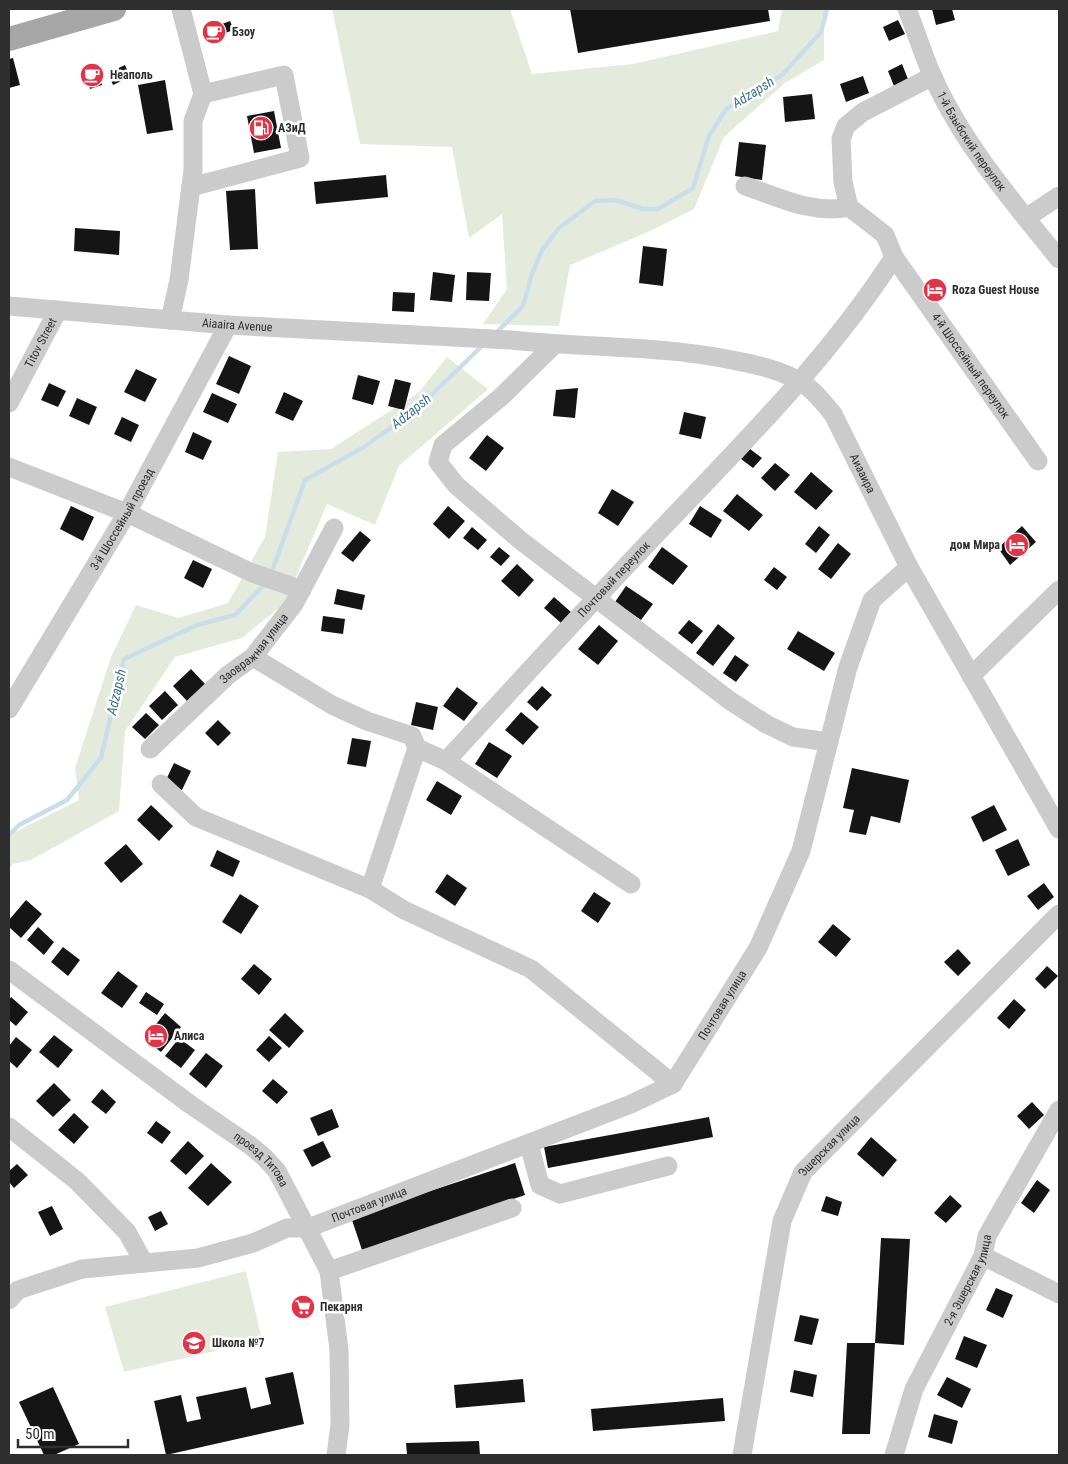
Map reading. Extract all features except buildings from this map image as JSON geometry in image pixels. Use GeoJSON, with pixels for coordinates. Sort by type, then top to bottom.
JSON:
{"type":"FeatureCollection","features":[{"type":"Feature","properties":{"kind":"main road"},"geometry":{"type":"LineString","coordinates":[[9,38],[114,9]]}},
{"type":"Feature","properties":{"kind":"street"},"geometry":{"type":"LineString","coordinates":[[170,320],[179,280],[191,187],[193,121],[203,94],[181,9]]}},
{"type":"Feature","properties":{"kind":"street","name":"1-й Бзыбский переулок"},"geometry":{"type":"LineString","coordinates":[[907,9],[933,76],[955,118],[982,159],[1059,259]]}},
{"type":"Feature","properties":{"kind":"street"},"geometry":{"type":"LineString","coordinates":[[191,187],[300,158],[284,75],[203,94]]}},
{"type":"Feature","properties":{"kind":"street"},"geometry":{"type":"LineString","coordinates":[[745,186],[810,208],[831,211],[849,207],[843,182],[840,156],[841,138],[846,126],[863,112],[933,76]]}},
{"type":"Feature","properties":{"kind":"street"},"geometry":{"type":"LineString","coordinates":[[1026,218],[1059,196]]}},
{"type":"Feature","properties":{"kind":"street","name":"4-й Шоссейный переулок"},"geometry":{"type":"LineString","coordinates":[[849,207],[885,235],[894,257],[1038,461]]}},
{"type":"Feature","properties":{"kind":"street","name":"Почтовый переулок"},"geometry":{"type":"LineString","coordinates":[[446,762],[595,598],[801,382],[871,293],[894,257]]}},
{"type":"Feature","properties":{"kind":"street","name":"Aiaaira Avenue"},"geometry":{"type":"LineString","coordinates":[[9,306],[228,325],[511,340]]}},
{"type":"Feature","properties":{"kind":"street","name":"Titov Street"},"geometry":{"type":"LineString","coordinates":[[9,404],[58,310]]}},
{"type":"Feature","properties":{"kind":"street","name":"3-й Шоссейный проезд"},"geometry":{"type":"LineString","coordinates":[[9,710],[127,512],[228,325]]}},
{"type":"Feature","properties":{"kind":"street","name":"Аиааира"},"geometry":{"type":"LineString","coordinates":[[511,340],[554,345],[659,348],[717,357],[770,367],[801,382],[818,395],[833,414],[909,567],[1059,829]]}},
{"type":"Feature","properties":{"kind":"street"},"geometry":{"type":"LineString","coordinates":[[554,345],[501,397],[443,445],[438,462],[463,491],[595,598],[729,700],[766,724],[793,737],[829,742]]}},
{"type":"Feature","properties":{"kind":"street"},"geometry":{"type":"LineString","coordinates":[[9,467],[127,512],[250,572],[302,590]]}},
{"type":"Feature","properties":{"kind":"street","name":"Заовражная улица"},"geometry":{"type":"LineString","coordinates":[[150,749],[228,675],[253,657],[294,604],[334,528]]}},
{"type":"Feature","properties":{"kind":"street","name":"Почтовая улица"},"geometry":{"type":"LineString","coordinates":[[9,1300],[18,1290],[82,1269],[198,1258],[253,1243],[287,1228],[308,1228],[632,1104],[673,1084],[758,948],[778,906],[801,851],[848,667],[872,600],[909,567]]}},
{"type":"Feature","properties":{"kind":"street"},"geometry":{"type":"LineString","coordinates":[[971,676],[1059,590]]}},
{"type":"Feature","properties":{"kind":"street"},"geometry":{"type":"LineString","coordinates":[[253,657],[332,705],[367,721],[412,736],[417,748],[370,889]]}},
{"type":"Feature","properties":{"kind":"street"},"geometry":{"type":"LineString","coordinates":[[417,748],[446,762],[631,884]]}},
{"type":"Feature","properties":{"kind":"street"},"geometry":{"type":"LineString","coordinates":[[161,784],[196,817],[370,889],[404,910],[531,969],[673,1084]]}},
{"type":"Feature","properties":{"kind":"street","name":"Эшерская улица"},"geometry":{"type":"LineString","coordinates":[[742,1455],[782,1221],[803,1172],[1059,914]]}},
{"type":"Feature","properties":{"kind":"street","name":"проезд Титова"},"geometry":{"type":"LineString","coordinates":[[9,970],[264,1157],[277,1171],[329,1270],[339,1350],[340,1425],[336,1455]]}},
{"type":"Feature","properties":{"kind":"street","name":"2-я Эшерская улица"},"geometry":{"type":"LineString","coordinates":[[894,1455],[914,1389],[983,1256],[988,1236],[1059,1110]]}},
{"type":"Feature","properties":{"kind":"street"},"geometry":{"type":"LineString","coordinates":[[9,1127],[77,1181],[127,1232],[144,1263]]}},
{"type":"Feature","properties":{"kind":"street"},"geometry":{"type":"LineString","coordinates":[[529,1144],[540,1185],[554,1193],[560,1194],[668,1166]]}},
{"type":"Feature","properties":{"kind":"street"},"geometry":{"type":"LineString","coordinates":[[329,1270],[512,1208]]}},
{"type":"Feature","properties":{"kind":"street"},"geometry":{"type":"LineString","coordinates":[[983,1256],[1059,1294]]}},
{"type":"Feature","properties":{"kind":"green space"},"geometry":{"type":"Polygon","coordinates":[[[332,9],[510,9],[532,74],[633,64],[778,31],[782,9],[824,9],[824,60],[785,83],[724,137],[694,209],[648,232],[570,265],[559,326],[483,324],[507,289],[502,214],[469,238],[452,147],[360,144],[332,9]]]}},
{"type":"Feature","properties":{"kind":"green space"},"geometry":{"type":"Polygon","coordinates":[[[447,357],[488,389],[399,466],[375,525],[327,504],[285,603],[242,638],[175,657],[125,731],[119,811],[31,860],[13,864],[9,869],[9,835],[79,800],[75,768],[111,657],[136,605],[178,618],[228,603],[265,537],[278,452],[331,449],[418,393],[447,357]]]}},
{"type":"Feature","properties":{"kind":"green space"},"geometry":{"type":"Polygon","coordinates":[[[246,1271],[262,1340],[124,1372],[105,1307],[246,1271]]]}},
{"type":"Feature","properties":{"kind":"waterway","name":"Adzapsh"},"geometry":{"type":"LineString","coordinates":[[496,333],[523,306],[532,274],[542,250],[559,228],[595,201],[616,200],[643,209],[658,209],[693,188],[709,136],[726,109],[782,75],[821,32],[827,9]]}},
{"type":"Feature","properties":{"kind":"waterway","name":"Adzapsh"},"geometry":{"type":"LineString","coordinates":[[271,574],[305,480],[364,447],[418,408],[483,345]]}},
{"type":"Feature","properties":{"kind":"waterway","name":"Adzapsh"},"geometry":{"type":"LineString","coordinates":[[9,835],[19,825],[67,800],[101,758],[124,659],[197,625],[235,615],[266,583]]}},
{"type":"Feature","properties":{"kind":"place","name":"Бзоу"},"geometry":{"type":"Point","coordinates":[214,32]}},
{"type":"Feature","properties":{"kind":"place","name":"Неаполь"},"geometry":{"type":"Point","coordinates":[92,75]}},
{"type":"Feature","properties":{"kind":"place","name":"АЗиД"},"geometry":{"type":"Point","coordinates":[261,128]}},
{"type":"Feature","properties":{"kind":"place","name":"Roza Guest House"},"geometry":{"type":"Point","coordinates":[935,290]}},
{"type":"Feature","properties":{"kind":"place","name":"дом Мира"},"geometry":{"type":"Point","coordinates":[1017,545]}},
{"type":"Feature","properties":{"kind":"place","name":"Алиса"},"geometry":{"type":"Point","coordinates":[156,1036]}},
{"type":"Feature","properties":{"kind":"place","name":"Пекарня"},"geometry":{"type":"Point","coordinates":[303,1307]}},
{"type":"Feature","properties":{"kind":"place","name":"Школа №7"},"geometry":{"type":"Point","coordinates":[194,1343]}}]}
